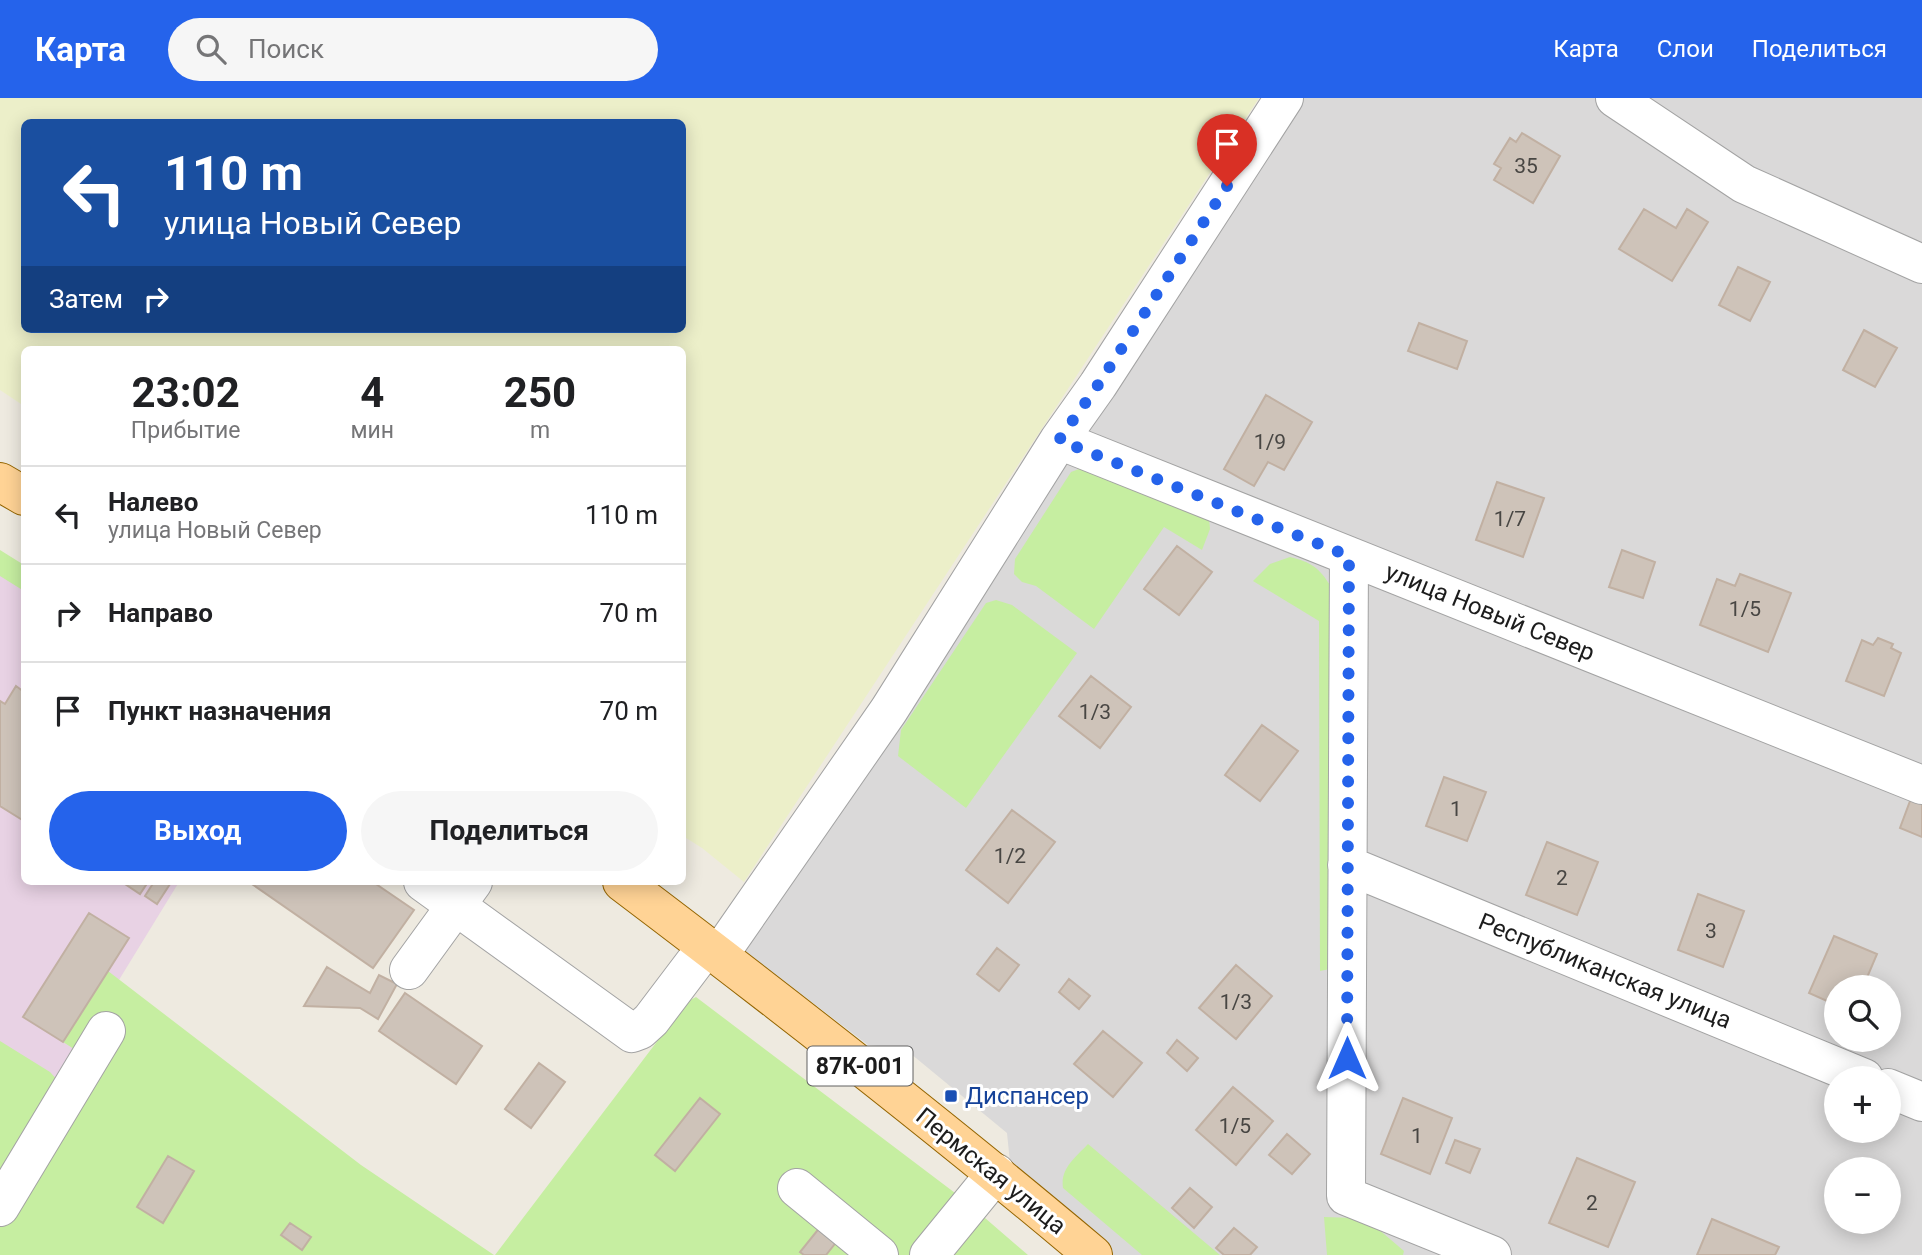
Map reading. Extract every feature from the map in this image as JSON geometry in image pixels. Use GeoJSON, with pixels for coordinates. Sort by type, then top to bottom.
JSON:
{"type":"FeatureCollection","features":[{"type":"Feature","properties":{"kind":"main road"},"geometry":{"type":"LineString","coordinates":[[0,482],[21,494]]}},
{"type":"Feature","properties":{"kind":"main road","name":"Пермская улица"},"geometry":{"type":"LineString","coordinates":[[626,885],[996,1173],[1093,1255]]}},
{"type":"Feature","properties":{"kind":"street"},"geometry":{"type":"LineString","coordinates":[[434,885],[464,893],[632,1033],[651,1020],[713,951],[889,710],[1059,440],[1098,385],[1284,98]]}},
{"type":"Feature","properties":{"kind":"street"},"geometry":{"type":"LineString","coordinates":[[1615,98],[1744,184],[1922,264]]}},
{"type":"Feature","properties":{"kind":"street","name":"улица Новый Север"},"geometry":{"type":"LineString","coordinates":[[1059,440],[1922,785]]}},
{"type":"Feature","properties":{"kind":"street"},"geometry":{"type":"LineString","coordinates":[[1349,556],[1346,1196],[1492,1255]]}},
{"type":"Feature","properties":{"kind":"street","name":"Республиканская улица"},"geometry":{"type":"LineString","coordinates":[[1347,865],[1835,1066]]}},
{"type":"Feature","properties":{"kind":"street"},"geometry":{"type":"LineString","coordinates":[[409,970],[464,893]]}},
{"type":"Feature","properties":{"kind":"street"},"geometry":{"type":"LineString","coordinates":[[0,1207],[106,1031]]}},
{"type":"Feature","properties":{"kind":"street"},"geometry":{"type":"LineString","coordinates":[[1901,1093],[1922,1102]]}},
{"type":"Feature","properties":{"kind":"street"},"geometry":{"type":"LineString","coordinates":[[929,1255],[996,1173]]}},
{"type":"Feature","properties":{"kind":"street"},"geometry":{"type":"LineString","coordinates":[[797,1188],[879,1255]]}},
{"type":"Feature","properties":{"kind":"shaded area"},"geometry":{"type":"Polygon","coordinates":[[[1302,98],[1922,98],[1922,1255],[1108,1255],[1011,1172],[1007,1133],[905,1049],[868,1045],[741,948],[1302,98]]]}},
{"type":"Feature","properties":{"kind":"shaded area"},"geometry":{"type":"Polygon","coordinates":[[[0,569],[21,582],[21,885],[177,885],[0,1174],[0,569]]]}},
{"type":"Feature","properties":{"kind":"green space"},"geometry":{"type":"Polygon","coordinates":[[[0,98],[1259,98],[744,882],[686,838],[686,346],[21,346],[21,404],[0,390],[0,98]]]}},
{"type":"Feature","properties":{"kind":"green space"},"geometry":{"type":"Polygon","coordinates":[[[1079,469],[1209,518],[1210,529],[1202,550],[1164,527],[1094,629],[1036,586],[1022,582],[1014,574],[1015,559],[1071,472],[1079,469]]]}},
{"type":"Feature","properties":{"kind":"green space"},"geometry":{"type":"Polygon","coordinates":[[[0,550],[21,563],[21,589],[0,576],[0,550]]]}},
{"type":"Feature","properties":{"kind":"green space"},"geometry":{"type":"Polygon","coordinates":[[[1290,557],[1314,567],[1331,587],[1330,969],[1320,971],[1319,621],[1253,581],[1270,564],[1290,557]]]}},
{"type":"Feature","properties":{"kind":"green space"},"geometry":{"type":"Polygon","coordinates":[[[996,600],[1012,605],[1077,653],[966,808],[898,756],[901,730],[986,603],[996,600]]]}},
{"type":"Feature","properties":{"kind":"green space"},"geometry":{"type":"Polygon","coordinates":[[[108,971],[361,1165],[494,1255],[0,1255],[0,1222],[99,1065],[63,1042],[108,971]]]}},
{"type":"Feature","properties":{"kind":"green space"},"geometry":{"type":"Polygon","coordinates":[[[696,997],[963,1199],[1028,1255],[495,1255],[687,1002],[696,997]]]}},
{"type":"Feature","properties":{"kind":"green space"},"geometry":{"type":"Polygon","coordinates":[[[0,1041],[50,1072],[61,1084],[0,1184],[0,1041]]]}},
{"type":"Feature","properties":{"kind":"green space"},"geometry":{"type":"Polygon","coordinates":[[[1088,1144],[1220,1255],[1142,1255],[1063,1188],[1066,1169],[1088,1144]]]}},
{"type":"Feature","properties":{"kind":"green space"},"geometry":{"type":"Polygon","coordinates":[[[1324,1217],[1355,1218],[1377,1228],[1404,1251],[1403,1255],[1327,1255],[1324,1217]]]}},
{"type":"Feature","properties":{"kind":"building"},"geometry":{"type":"Polygon","coordinates":[[[1522,133],[1560,156],[1533,203],[1494,180],[1501,168],[1494,164],[1510,138],[1516,142],[1522,133]]]}},
{"type":"Feature","properties":{"kind":"building"},"geometry":{"type":"Polygon","coordinates":[[[1644,209],[1676,228],[1687,209],[1708,222],[1672,281],[1619,249],[1644,209]]]}},
{"type":"Feature","properties":{"kind":"building"},"geometry":{"type":"Polygon","coordinates":[[[1738,267],[1770,282],[1750,321],[1719,305],[1738,267]]]}},
{"type":"Feature","properties":{"kind":"building"},"geometry":{"type":"Polygon","coordinates":[[[1419,323],[1467,341],[1457,369],[1408,351],[1419,323]]]}},
{"type":"Feature","properties":{"kind":"building"},"geometry":{"type":"Polygon","coordinates":[[[1864,330],[1897,348],[1875,387],[1843,370],[1864,330]]]}},
{"type":"Feature","properties":{"kind":"building"},"geometry":{"type":"Polygon","coordinates":[[[1266,395],[1312,422],[1284,470],[1268,462],[1254,486],[1224,469],[1266,395]]]}},
{"type":"Feature","properties":{"kind":"building"},"geometry":{"type":"Polygon","coordinates":[[[1497,482],[1544,498],[1523,557],[1476,540],[1497,482]]]}},
{"type":"Feature","properties":{"kind":"building"},"geometry":{"type":"Polygon","coordinates":[[[1177,546],[1212,572],[1179,615],[1144,589],[1177,546]]]}},
{"type":"Feature","properties":{"kind":"building"},"geometry":{"type":"Polygon","coordinates":[[[1622,550],[1655,562],[1643,598],[1609,587],[1622,550]]]}},
{"type":"Feature","properties":{"kind":"building"},"geometry":{"type":"Polygon","coordinates":[[[1740,574],[1791,593],[1768,652],[1700,625],[1717,579],[1735,586],[1740,574]]]}},
{"type":"Feature","properties":{"kind":"building"},"geometry":{"type":"Polygon","coordinates":[[[1878,638],[1893,644],[1891,648],[1901,653],[1884,696],[1846,681],[1862,640],[1873,645],[1878,638]]]}},
{"type":"Feature","properties":{"kind":"building"},"geometry":{"type":"Polygon","coordinates":[[[1091,676],[1131,707],[1100,748],[1059,716],[1091,676]]]}},
{"type":"Feature","properties":{"kind":"building"},"geometry":{"type":"Polygon","coordinates":[[[16,686],[21,690],[21,819],[0,806],[0,701],[5,704],[16,686]]]}},
{"type":"Feature","properties":{"kind":"building"},"geometry":{"type":"Polygon","coordinates":[[[1262,725],[1298,751],[1260,801],[1225,775],[1262,725]]]}},
{"type":"Feature","properties":{"kind":"building"},"geometry":{"type":"Polygon","coordinates":[[[1444,777],[1486,792],[1467,841],[1426,826],[1444,777]]]}},
{"type":"Feature","properties":{"kind":"building"},"geometry":{"type":"Polygon","coordinates":[[[1916,785],[1922,787],[1922,837],[1900,828],[1916,785]]]}},
{"type":"Feature","properties":{"kind":"building"},"geometry":{"type":"Polygon","coordinates":[[[1012,810],[1055,842],[1008,903],[966,870],[1012,810]]]}},
{"type":"Feature","properties":{"kind":"building"},"geometry":{"type":"Polygon","coordinates":[[[1547,842],[1598,862],[1577,915],[1526,895],[1547,842]]]}},
{"type":"Feature","properties":{"kind":"building"},"geometry":{"type":"Polygon","coordinates":[[[126,885],[146,885],[140,894],[126,885]]]}},
{"type":"Feature","properties":{"kind":"building"},"geometry":{"type":"Polygon","coordinates":[[[152,885],[169,885],[157,904],[145,896],[152,885]]]}},
{"type":"Feature","properties":{"kind":"building"},"geometry":{"type":"Polygon","coordinates":[[[253,885],[377,885],[414,910],[373,968],[253,885]]]}},
{"type":"Feature","properties":{"kind":"building"},"geometry":{"type":"Polygon","coordinates":[[[1698,894],[1744,911],[1723,967],[1678,950],[1698,894]]]}},
{"type":"Feature","properties":{"kind":"building"},"geometry":{"type":"Polygon","coordinates":[[[89,913],[129,938],[63,1042],[23,1017],[89,913]]]}},
{"type":"Feature","properties":{"kind":"building"},"geometry":{"type":"Polygon","coordinates":[[[1834,936],[1877,954],[1868,975],[1824,975],[1824,1000],[1809,993],[1834,936]]]}},
{"type":"Feature","properties":{"kind":"building"},"geometry":{"type":"Polygon","coordinates":[[[997,948],[1019,965],[999,991],[977,974],[997,948]]]}},
{"type":"Feature","properties":{"kind":"building"},"geometry":{"type":"Polygon","coordinates":[[[1236,965],[1272,996],[1236,1039],[1199,1008],[1236,965]]]}},
{"type":"Feature","properties":{"kind":"building"},"geometry":{"type":"Polygon","coordinates":[[[327,967],[370,993],[379,975],[397,984],[378,1019],[360,1008],[304,1006],[327,967]]]}},
{"type":"Feature","properties":{"kind":"building"},"geometry":{"type":"Polygon","coordinates":[[[1069,979],[1090,996],[1079,1009],[1059,992],[1069,979]]]}},
{"type":"Feature","properties":{"kind":"building"},"geometry":{"type":"Polygon","coordinates":[[[405,993],[482,1046],[456,1084],[379,1031],[405,993]]]}},
{"type":"Feature","properties":{"kind":"building"},"geometry":{"type":"Polygon","coordinates":[[[1103,1031],[1142,1063],[1113,1097],[1074,1064],[1103,1031]]]}},
{"type":"Feature","properties":{"kind":"building"},"geometry":{"type":"Polygon","coordinates":[[[1177,1040],[1198,1058],[1187,1071],[1167,1053],[1177,1040]]]}},
{"type":"Feature","properties":{"kind":"building"},"geometry":{"type":"Polygon","coordinates":[[[539,1063],[565,1082],[531,1128],[505,1109],[539,1063]]]}},
{"type":"Feature","properties":{"kind":"building"},"geometry":{"type":"Polygon","coordinates":[[[1233,1087],[1273,1121],[1236,1165],[1196,1130],[1233,1087]]]}},
{"type":"Feature","properties":{"kind":"building"},"geometry":{"type":"Polygon","coordinates":[[[700,1098],[720,1114],[675,1171],[655,1155],[700,1098]]]}},
{"type":"Feature","properties":{"kind":"building"},"geometry":{"type":"Polygon","coordinates":[[[1403,1098],[1452,1118],[1430,1174],[1381,1154],[1403,1098]]]}},
{"type":"Feature","properties":{"kind":"building"},"geometry":{"type":"Polygon","coordinates":[[[1287,1134],[1310,1154],[1292,1174],[1269,1155],[1287,1134]]]}},
{"type":"Feature","properties":{"kind":"building"},"geometry":{"type":"Polygon","coordinates":[[[1455,1140],[1480,1149],[1470,1173],[1446,1163],[1455,1140]]]}},
{"type":"Feature","properties":{"kind":"building"},"geometry":{"type":"Polygon","coordinates":[[[168,1156],[194,1171],[163,1223],[137,1207],[168,1156]]]}},
{"type":"Feature","properties":{"kind":"building"},"geometry":{"type":"Polygon","coordinates":[[[1577,1158],[1635,1182],[1608,1247],[1549,1223],[1577,1158]]]}},
{"type":"Feature","properties":{"kind":"building"},"geometry":{"type":"Polygon","coordinates":[[[1190,1188],[1212,1207],[1194,1228],[1172,1208],[1190,1188]]]}},
{"type":"Feature","properties":{"kind":"building"},"geometry":{"type":"Polygon","coordinates":[[[1712,1219],[1779,1247],[1775,1255],[1697,1255],[1712,1219]]]}},
{"type":"Feature","properties":{"kind":"building"},"geometry":{"type":"Polygon","coordinates":[[[825,1221],[842,1235],[826,1255],[804,1255],[800,1252],[825,1221]]]}},
{"type":"Feature","properties":{"kind":"building"},"geometry":{"type":"Polygon","coordinates":[[[290,1223],[311,1237],[302,1250],[281,1235],[290,1223]]]}},
{"type":"Feature","properties":{"kind":"building"},"geometry":{"type":"Polygon","coordinates":[[[1234,1228],[1257,1247],[1250,1255],[1224,1255],[1216,1248],[1234,1228]]]}},
{"type":"Feature","properties":{"kind":"place","name":"Диспансер"},"geometry":{"type":"Point","coordinates":[951,1096]}},
{"type":"Feature","properties":{"kind":"route"},"geometry":{"type":"LineString","coordinates":[[1227,186],[1098,385],[1059,440],[1349,556],[1347,1058]]}}]}
